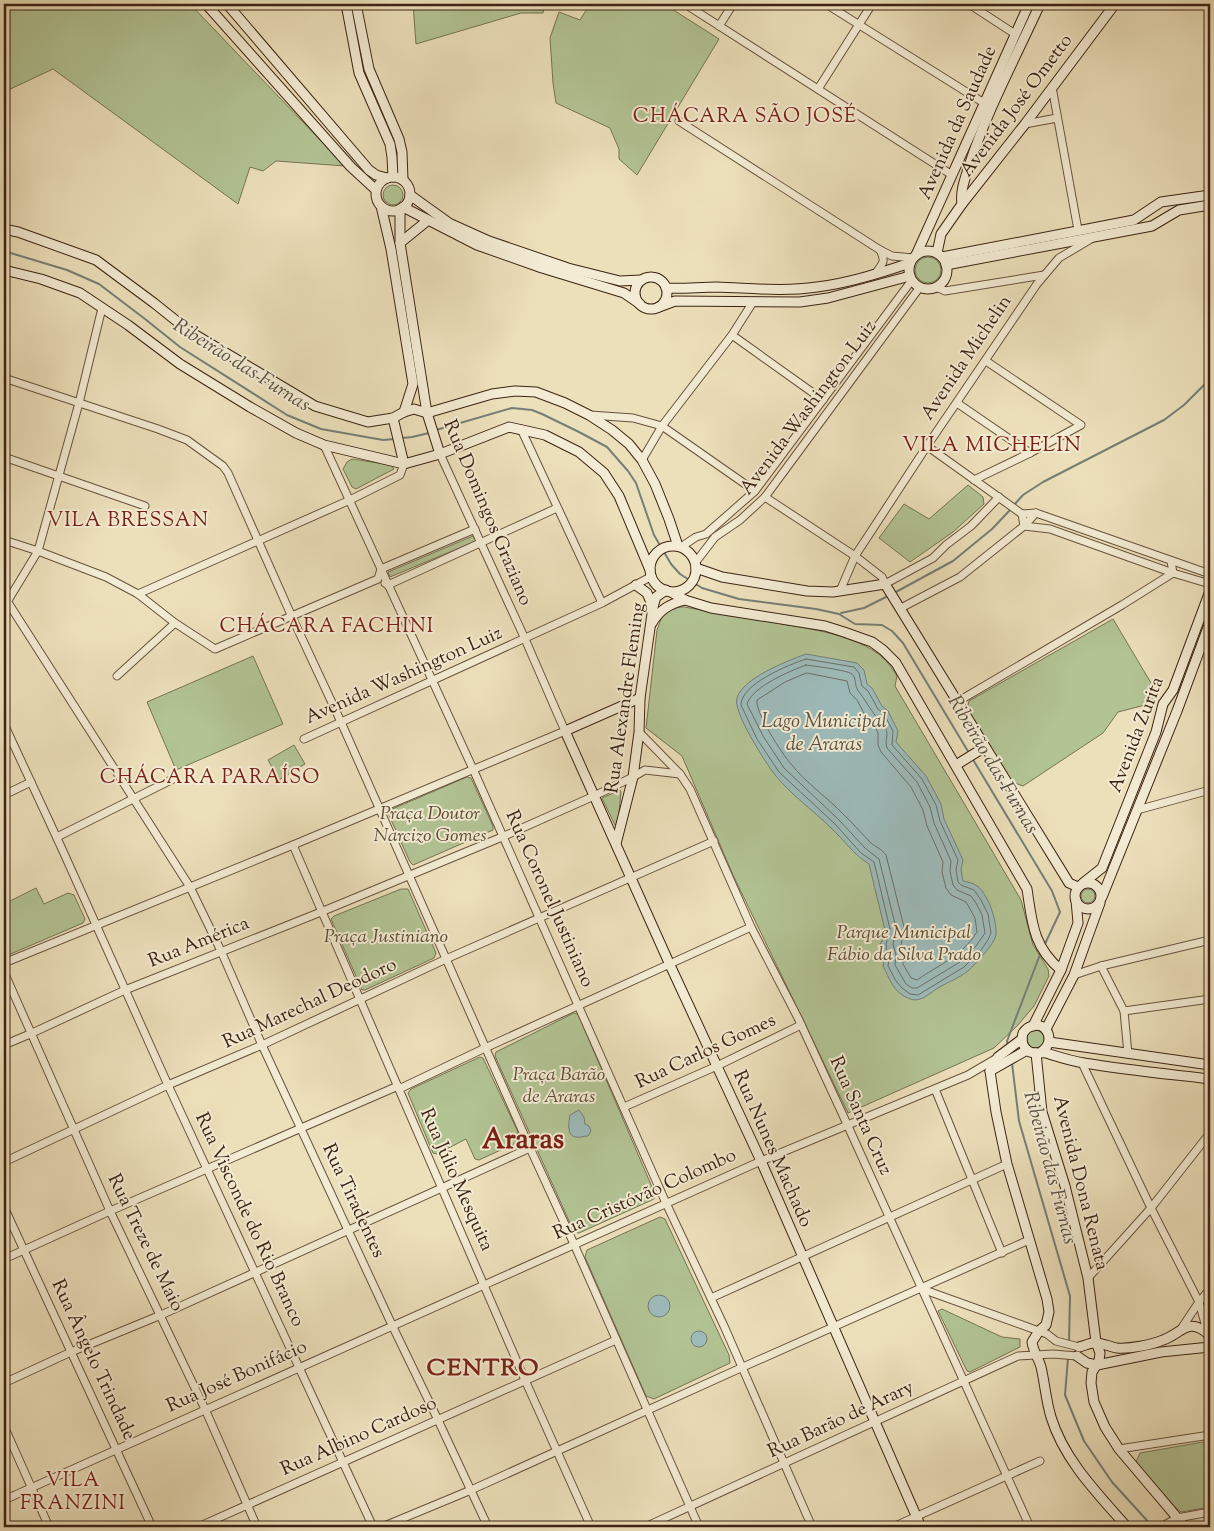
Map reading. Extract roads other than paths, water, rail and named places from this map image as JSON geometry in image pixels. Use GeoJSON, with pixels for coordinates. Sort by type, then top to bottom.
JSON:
{"type":"FeatureCollection","features":[{"type":"Feature","properties":{"kind":"main road"},"geometry":{"type":"LineString","coordinates":[[206,4],[351,167],[376,190]]}},
{"type":"Feature","properties":{"kind":"main road"},"geometry":{"type":"LineString","coordinates":[[227,4],[369,170],[376,176],[403,180]]}},
{"type":"Feature","properties":{"kind":"main road"},"geometry":{"type":"LineString","coordinates":[[346,4],[359,73],[390,144],[390,177]]}},
{"type":"Feature","properties":{"kind":"main road"},"geometry":{"type":"LineString","coordinates":[[356,4],[369,69],[399,138],[402,152],[403,180],[409,189],[410,195],[407,204],[402,208],[390,211],[381,206]]}},
{"type":"Feature","properties":{"kind":"main road","name":"Avenida da Saudade"},"geometry":{"type":"LineString","coordinates":[[913,259],[949,185],[952,174],[1029,4]]}},
{"type":"Feature","properties":{"kind":"main road","name":"Avenida da Saudade"},"geometry":{"type":"LineString","coordinates":[[939,255],[941,234],[962,195],[977,144],[1040,4]]}},
{"type":"Feature","properties":{"kind":"main road","name":"Avenida José Ometto"},"geometry":{"type":"LineString","coordinates":[[962,195],[1025,124],[1115,4]]}},
{"type":"Feature","properties":{"kind":"main road"},"geometry":{"type":"LineString","coordinates":[[220,19],[231,20],[237,15]]}},
{"type":"Feature","properties":{"kind":"main road"},"geometry":{"type":"LineString","coordinates":[[359,73],[369,69]]}},
{"type":"Feature","properties":{"kind":"main road"},"geometry":{"type":"LineString","coordinates":[[952,174],[962,195]]}},
{"type":"Feature","properties":{"kind":"main road"},"geometry":{"type":"LineString","coordinates":[[390,177],[378,185],[376,190],[390,249],[413,384],[404,412]]}},
{"type":"Feature","properties":{"kind":"main road"},"geometry":{"type":"LineString","coordinates":[[949,185],[962,195]]}},
{"type":"Feature","properties":{"kind":"main road"},"geometry":{"type":"LineString","coordinates":[[410,195],[449,224],[489,241],[568,268],[620,281],[641,280],[650,276],[656,277],[666,288],[666,298],[659,307]]}},
{"type":"Feature","properties":{"kind":"main road"},"geometry":{"type":"LineString","coordinates":[[666,288],[715,287],[790,290],[818,287],[876,274],[913,259],[926,251],[939,255],[1134,220],[1162,202],[1210,195]]}},
{"type":"Feature","properties":{"kind":"main road"},"geometry":{"type":"LineString","coordinates":[[1162,202],[1168,216]]}},
{"type":"Feature","properties":{"kind":"main road"},"geometry":{"type":"LineString","coordinates":[[946,265],[1152,226],[1179,210],[1210,205]]}},
{"type":"Feature","properties":{"kind":"main road"},"geometry":{"type":"LineString","coordinates":[[402,208],[477,245],[542,268],[624,293],[649,308],[659,307],[675,301],[800,302],[828,298],[911,278]]}},
{"type":"Feature","properties":{"kind":"main road","name":"Rua Domingos Graziano"},"geometry":{"type":"LineString","coordinates":[[402,208],[400,243],[427,414],[440,454]]}},
{"type":"Feature","properties":{"kind":"main road"},"geometry":{"type":"LineString","coordinates":[[400,243],[427,221]]}},
{"type":"Feature","properties":{"kind":"main road"},"geometry":{"type":"LineString","coordinates":[[4,228],[96,260],[189,331],[315,406],[368,422],[393,418],[414,409],[427,414],[492,394],[536,392],[565,403],[589,415],[612,430],[642,460],[670,519],[677,546]]}},
{"type":"Feature","properties":{"kind":"main road"},"geometry":{"type":"LineString","coordinates":[[913,259],[909,269],[911,278],[920,287],[930,289],[944,281],[947,270],[939,255]]}},
{"type":"Feature","properties":{"kind":"main road"},"geometry":{"type":"LineString","coordinates":[[4,270],[80,293],[128,324],[180,364],[296,433],[324,445],[404,464],[440,454],[509,427],[545,435],[579,452],[604,473],[619,496],[658,586],[685,600],[711,608],[824,626],[872,642],[896,663],[1027,889],[1037,941],[1051,962],[1061,970]]}},
{"type":"Feature","properties":{"kind":"main road"},"geometry":{"type":"LineString","coordinates":[[640,304],[635,294],[641,280]]}},
{"type":"Feature","properties":{"kind":"main road"},"geometry":{"type":"LineString","coordinates":[[393,418],[404,464]]}},
{"type":"Feature","properties":{"kind":"main road"},"geometry":{"type":"LineString","coordinates":[[651,573],[651,563],[658,551],[677,546],[687,551],[692,556],[696,569],[692,582],[686,588],[679,591],[669,591]]}},
{"type":"Feature","properties":{"kind":"main road"},"geometry":{"type":"LineString","coordinates":[[696,569],[722,577],[807,591],[833,592],[885,584],[957,702],[981,749],[1077,884],[1075,893],[1078,923],[1061,970],[1033,1026]]}},
{"type":"Feature","properties":{"kind":"main road"},"geometry":{"type":"LineString","coordinates":[[636,585],[646,593],[653,607]]}},
{"type":"Feature","properties":{"kind":"main road","name":"Rua Alexandre Fleming"},"geometry":{"type":"LineString","coordinates":[[616,844],[634,778],[639,732],[640,698],[653,607],[656,598],[669,591]]}},
{"type":"Feature","properties":{"kind":"main road","name":"Avenida Zurita"},"geometry":{"type":"LineString","coordinates":[[1077,884],[1102,868],[1156,732],[1163,704],[1173,690],[1210,591]]}},
{"type":"Feature","properties":{"kind":"main road"},"geometry":{"type":"LineString","coordinates":[[650,626],[657,615],[666,607],[685,600]]}},
{"type":"Feature","properties":{"kind":"main road","name":"Avenida Zurita"},"geometry":{"type":"LineString","coordinates":[[1046,1029],[1074,975],[1101,900],[1177,711],[1210,622]]}},
{"type":"Feature","properties":{"kind":"main road"},"geometry":{"type":"LineString","coordinates":[[565,731],[640,698]]}},
{"type":"Feature","properties":{"kind":"main road"},"geometry":{"type":"LineString","coordinates":[[1163,704],[1177,711]]}},
{"type":"Feature","properties":{"kind":"main road","name":"Rua Nunes Machado"},"geometry":{"type":"LineString","coordinates":[[565,731],[760,1161],[921,1527]]}},
{"type":"Feature","properties":{"kind":"main road"},"geometry":{"type":"LineString","coordinates":[[956,766],[981,749]]}},
{"type":"Feature","properties":{"kind":"main road"},"geometry":{"type":"LineString","coordinates":[[1076,900],[1081,907],[1089,909],[1097,906],[1101,900],[1100,888],[1096,885],[1088,882],[1077,884]]}},
{"type":"Feature","properties":{"kind":"main road"},"geometry":{"type":"LineString","coordinates":[[1039,1053],[1048,1046],[1050,1037],[1046,1029],[1037,1025],[1025,1030],[1022,1043],[1027,1050],[1039,1053],[1082,1062],[1208,1079]]}},
{"type":"Feature","properties":{"kind":"main road"},"geometry":{"type":"LineString","coordinates":[[1022,1038],[998,1057],[990,1071],[1007,1164],[1047,1299],[1049,1312],[1046,1325],[1039,1331],[1032,1342],[1041,1366],[1051,1418],[1064,1450],[1127,1527]]}},
{"type":"Feature","properties":{"kind":"main road"},"geometry":{"type":"LineString","coordinates":[[1049,1042],[1210,1065]]}},
{"type":"Feature","properties":{"kind":"main road"},"geometry":{"type":"LineString","coordinates":[[1076,1046],[1082,1062]]}},
{"type":"Feature","properties":{"kind":"main road"},"geometry":{"type":"LineString","coordinates":[[990,1071],[1027,1050]]}},
{"type":"Feature","properties":{"kind":"main road","name":"Avenida Dona Renata"},"geometry":{"type":"LineString","coordinates":[[1039,1053],[1042,1112],[1065,1186],[1088,1278],[1096,1342],[1100,1353],[1097,1365],[1092,1372],[1091,1393],[1105,1427],[1119,1449],[1174,1520],[1185,1527]]}},
{"type":"Feature","properties":{"kind":"main road"},"geometry":{"type":"LineString","coordinates":[[1195,1326],[1202,1328],[1209,1334],[1207,1347],[1193,1350],[1184,1349],[1097,1365],[1087,1363],[1078,1352],[1096,1342],[1114,1348],[1127,1348],[1165,1340],[1181,1329],[1195,1326]]}},
{"type":"Feature","properties":{"kind":"main road"},"geometry":{"type":"LineString","coordinates":[[1181,1329],[1179,1335],[1180,1342],[1184,1349]]}},
{"type":"Feature","properties":{"kind":"street"},"geometry":{"type":"LineString","coordinates":[[685,4],[952,174]]}},
{"type":"Feature","properties":{"kind":"street"},"geometry":{"type":"LineString","coordinates":[[719,26],[733,4]]}},
{"type":"Feature","properties":{"kind":"street"},"geometry":{"type":"LineString","coordinates":[[826,4],[984,103]]}},
{"type":"Feature","properties":{"kind":"street"},"geometry":{"type":"LineString","coordinates":[[818,89],[872,4]]}},
{"type":"Feature","properties":{"kind":"street"},"geometry":{"type":"LineString","coordinates":[[969,4],[1015,34]]}},
{"type":"Feature","properties":{"kind":"street"},"geometry":{"type":"LineString","coordinates":[[1052,87],[1078,230]]}},
{"type":"Feature","properties":{"kind":"street"},"geometry":{"type":"LineString","coordinates":[[1025,124],[1057,118]]}},
{"type":"Feature","properties":{"kind":"street"},"geometry":{"type":"LineString","coordinates":[[680,120],[880,250],[892,256],[913,259]]}},
{"type":"Feature","properties":{"kind":"street","name":"Avenida Michelin"},"geometry":{"type":"LineString","coordinates":[[840,591],[855,556],[1037,284],[1059,258],[1094,237]]}},
{"type":"Feature","properties":{"kind":"street"},"geometry":{"type":"LineString","coordinates":[[876,274],[884,263],[880,250]]}},
{"type":"Feature","properties":{"kind":"street"},"geometry":{"type":"LineString","coordinates":[[936,287],[944,291],[1044,276]]}},
{"type":"Feature","properties":{"kind":"street","name":"Avenida Washington Luiz"},"geometry":{"type":"LineString","coordinates":[[677,546],[706,534],[755,491],[911,278]]}},
{"type":"Feature","properties":{"kind":"street","name":"Avenida Washington Luiz"},"geometry":{"type":"LineString","coordinates":[[696,569],[715,537],[740,520],[765,497],[920,287]]}},
{"type":"Feature","properties":{"kind":"street"},"geometry":{"type":"LineString","coordinates":[[642,460],[662,426],[732,335],[753,302]]}},
{"type":"Feature","properties":{"kind":"street"},"geometry":{"type":"LineString","coordinates":[[6,604],[38,551],[79,403],[102,308]]}},
{"type":"Feature","properties":{"kind":"street"},"geometry":{"type":"LineString","coordinates":[[732,335],[823,400]]}},
{"type":"Feature","properties":{"kind":"street"},"geometry":{"type":"LineString","coordinates":[[974,480],[1030,453],[1080,425],[986,361]]}},
{"type":"Feature","properties":{"kind":"street"},"geometry":{"type":"LineString","coordinates":[[4,378],[187,440],[223,466],[228,473],[341,722],[699,1527]]}},
{"type":"Feature","properties":{"kind":"street"},"geometry":{"type":"LineString","coordinates":[[956,403],[1030,453]]}},
{"type":"Feature","properties":{"kind":"street"},"geometry":{"type":"LineString","coordinates":[[589,415],[633,418],[662,426],[755,491]]}},
{"type":"Feature","properties":{"kind":"street"},"geometry":{"type":"LineString","coordinates":[[521,429],[602,603]]}},
{"type":"Feature","properties":{"kind":"street","name":"Rua Coronel Justiniano"},"geometry":{"type":"LineString","coordinates":[[324,445],[433,680],[666,1203],[743,1367],[812,1527]]}},
{"type":"Feature","properties":{"kind":"street"},"geometry":{"type":"LineString","coordinates":[[927,446],[1022,514],[1036,513],[1210,574]]}},
{"type":"Feature","properties":{"kind":"street","name":"Rua Domingos Graziano"},"geometry":{"type":"LineString","coordinates":[[440,454],[482,543],[565,731]]}},
{"type":"Feature","properties":{"kind":"street"},"geometry":{"type":"LineString","coordinates":[[4,457],[145,506]]}},
{"type":"Feature","properties":{"kind":"street"},"geometry":{"type":"LineString","coordinates":[[138,594],[350,500],[400,475],[404,464]]}},
{"type":"Feature","properties":{"kind":"street"},"geometry":{"type":"LineString","coordinates":[[765,497],[855,556],[882,577],[885,584],[933,558],[946,544],[971,526],[999,497]]}},
{"type":"Feature","properties":{"kind":"street"},"geometry":{"type":"LineString","coordinates":[[378,579],[388,585],[557,508]]}},
{"type":"Feature","properties":{"kind":"street"},"geometry":{"type":"LineString","coordinates":[[901,608],[960,577],[1024,526],[1036,513]]}},
{"type":"Feature","properties":{"kind":"street"},"geometry":{"type":"LineString","coordinates":[[1022,514],[1024,526]]}},
{"type":"Feature","properties":{"kind":"street"},"geometry":{"type":"LineString","coordinates":[[1024,526],[1050,529],[1173,573],[1210,582]]}},
{"type":"Feature","properties":{"kind":"street"},"geometry":{"type":"LineString","coordinates":[[4,540],[106,577],[138,594],[215,649],[378,579],[381,569],[475,529]]}},
{"type":"Feature","properties":{"kind":"street"},"geometry":{"type":"LineString","coordinates":[[1171,561],[1173,573]]}},
{"type":"Feature","properties":{"kind":"street","name":"Avenida Washington Luiz"},"geometry":{"type":"LineString","coordinates":[[304,740],[602,603],[636,585],[651,573]]}},
{"type":"Feature","properties":{"kind":"street"},"geometry":{"type":"LineString","coordinates":[[957,702],[1173,573]]}},
{"type":"Feature","properties":{"kind":"street","name":"Rua Tiradentes"},"geometry":{"type":"LineString","coordinates":[[6,604],[134,798],[190,887],[392,1325],[488,1527]]}},
{"type":"Feature","properties":{"kind":"street"},"geometry":{"type":"LineString","coordinates":[[117,676],[175,622]]}},
{"type":"Feature","properties":{"kind":"street","name":"Rua Visconde do Rio Branco"},"geometry":{"type":"LineString","coordinates":[[4,724],[57,837],[168,1085],[373,1527]]}},
{"type":"Feature","properties":{"kind":"street"},"geometry":{"type":"LineString","coordinates":[[4,963],[565,731]]}},
{"type":"Feature","properties":{"kind":"street","name":"Rua Santa Cruz"},"geometry":{"type":"LineString","coordinates":[[639,732],[680,774],[690,789],[751,927],[801,1025],[847,1124],[1030,1527]]}},
{"type":"Feature","properties":{"kind":"street","name":"Rua América"},"geometry":{"type":"LineString","coordinates":[[4,1045],[126,990],[409,876],[634,778],[644,770],[680,774]]}},
{"type":"Feature","properties":{"kind":"street"},"geometry":{"type":"LineString","coordinates":[[57,837],[172,779]]}},
{"type":"Feature","properties":{"kind":"street"},"geometry":{"type":"LineString","coordinates":[[4,794],[31,782]]}},
{"type":"Feature","properties":{"kind":"street"},"geometry":{"type":"LineString","coordinates":[[1137,810],[1210,790]]}},
{"type":"Feature","properties":{"kind":"street","name":"Rua Marechal Deodoro"},"geometry":{"type":"LineString","coordinates":[[4,1162],[168,1085],[262,1045],[446,959],[714,841]]}},
{"type":"Feature","properties":{"kind":"street","name":"Rua Júlio Mesquita"},"geometry":{"type":"LineString","coordinates":[[293,845],[525,1380],[591,1527]]}},
{"type":"Feature","properties":{"kind":"street"},"geometry":{"type":"LineString","coordinates":[[4,1259],[486,1048],[751,927]]}},
{"type":"Feature","properties":{"kind":"street"},"geometry":{"type":"LineString","coordinates":[[1074,975],[1101,966],[1210,940]]}},
{"type":"Feature","properties":{"kind":"street"},"geometry":{"type":"LineString","coordinates":[[1101,966],[1124,1011],[1128,1054]]}},
{"type":"Feature","properties":{"kind":"street","name":"Rua Treze de Maio"},"geometry":{"type":"LineString","coordinates":[[4,972],[110,1211],[161,1315],[258,1527]]}},
{"type":"Feature","properties":{"kind":"street"},"geometry":{"type":"LineString","coordinates":[[1124,1011],[1210,999]]}},
{"type":"Feature","properties":{"kind":"street","name":"Rua Carlos Gomes"},"geometry":{"type":"LineString","coordinates":[[624,1107],[717,1066],[801,1025]]}},
{"type":"Feature","properties":{"kind":"street"},"geometry":{"type":"LineString","coordinates":[[847,1124],[968,1075],[998,1057]]}},
{"type":"Feature","properties":{"kind":"street"},"geometry":{"type":"LineString","coordinates":[[1082,1062],[1151,1208],[1199,1302],[1209,1334]]}},
{"type":"Feature","properties":{"kind":"street"},"geometry":{"type":"LineString","coordinates":[[968,1075],[990,1071]]}},
{"type":"Feature","properties":{"kind":"street"},"geometry":{"type":"LineString","coordinates":[[1208,1079],[1210,1088]]}},
{"type":"Feature","properties":{"kind":"street"},"geometry":{"type":"LineString","coordinates":[[935,1089],[1002,1253]]}},
{"type":"Feature","properties":{"kind":"street","name":"Rua Cristóvão Colombo"},"geometry":{"type":"LineString","coordinates":[[484,1284],[847,1124]]}},
{"type":"Feature","properties":{"kind":"street"},"geometry":{"type":"LineString","coordinates":[[1088,1278],[1151,1208],[1210,1133]]}},
{"type":"Feature","properties":{"kind":"street"},"geometry":{"type":"LineString","coordinates":[[4,1383],[71,1352],[161,1315],[530,1148]]}},
{"type":"Feature","properties":{"kind":"street"},"geometry":{"type":"LineString","coordinates":[[711,1298],[1007,1164]]}},
{"type":"Feature","properties":{"kind":"street","name":"Rua Ângelo Trindade"},"geometry":{"type":"LineString","coordinates":[[4,1207],[152,1527]]}},
{"type":"Feature","properties":{"kind":"street"},"geometry":{"type":"LineString","coordinates":[[382,1527],[471,1490],[1029,1240]]}},
{"type":"Feature","properties":{"kind":"street","name":"Rua José Bonifácio"},"geometry":{"type":"LineString","coordinates":[[4,1500],[484,1284]]}},
{"type":"Feature","properties":{"kind":"street"},"geometry":{"type":"LineString","coordinates":[[922,1289],[1047,1334],[1056,1341],[1078,1352]]}},
{"type":"Feature","properties":{"kind":"street"},"geometry":{"type":"LineString","coordinates":[[1181,1329],[1210,1289]]}},
{"type":"Feature","properties":{"kind":"street","name":"Rua Albino Cardoso"},"geometry":{"type":"LineString","coordinates":[[198,1527],[616,1340]]}},
{"type":"Feature","properties":{"kind":"street","name":"Rua Barão de Arary"},"geometry":{"type":"LineString","coordinates":[[645,1527],[1018,1356],[1078,1352]]}},
{"type":"Feature","properties":{"kind":"street"},"geometry":{"type":"LineString","coordinates":[[4,1426],[49,1527]]}},
{"type":"Feature","properties":{"kind":"street"},"geometry":{"type":"LineString","coordinates":[[1119,1449],[1210,1437]]}},
{"type":"Feature","properties":{"kind":"street"},"geometry":{"type":"LineString","coordinates":[[893,1527],[1040,1461]]}},
{"type":"Feature","properties":{"kind":"street"},"geometry":{"type":"LineString","coordinates":[[1161,1527],[1174,1520],[1210,1512]]}},
{"type":"Feature","properties":{"kind":"water","name":"Lago Municipal de Araras"},"geometry":{"type":"Polygon","coordinates":[[[806,654],[857,663],[864,670],[867,684],[872,688],[882,706],[888,711],[898,731],[896,742],[926,776],[941,804],[944,819],[963,860],[961,870],[963,881],[974,884],[979,888],[985,895],[991,908],[996,935],[988,949],[968,971],[920,999],[912,1000],[899,993],[892,985],[883,966],[885,956],[880,953],[882,948],[880,944],[883,939],[880,933],[885,930],[869,864],[858,856],[775,775],[744,725],[737,705],[737,698],[741,691],[756,677],[806,654]]]}},
{"type":"Feature","properties":{"kind":"water"},"geometry":{"type":"Polygon","coordinates":[[[579,1110],[584,1117],[585,1124],[589,1126],[591,1131],[588,1136],[576,1137],[569,1131],[570,1115],[579,1110]]]}},
{"type":"Feature","properties":{"kind":"water"},"geometry":{"type":"Polygon","coordinates":[[[659,1295],[667,1298],[670,1306],[667,1314],[659,1317],[651,1314],[648,1306],[651,1298],[659,1295]]]}},
{"type":"Feature","properties":{"kind":"water"},"geometry":{"type":"Polygon","coordinates":[[[699,1331],[705,1333],[707,1339],[705,1345],[699,1347],[693,1345],[691,1339],[693,1333],[699,1331]]]}},
{"type":"Feature","properties":{"kind":"waterway","name":"Ribeirão das Furnas"},"geometry":{"type":"LineString","coordinates":[[4,251],[67,270],[99,284],[180,347],[287,415],[321,429],[383,440],[395,439]]}},
{"type":"Feature","properties":{"kind":"waterway","name":"Ribeirão das Furnas"},"geometry":{"type":"LineString","coordinates":[[1014,505],[1023,495],[1043,482],[1164,420],[1184,405],[1210,379]]}},
{"type":"Feature","properties":{"kind":"waterway","name":"Ribeirão das Furnas"},"geometry":{"type":"LineString","coordinates":[[436,430],[512,408],[532,410],[542,414],[607,447],[636,483],[654,535],[671,564],[680,574],[702,588],[739,599],[816,609],[839,614],[855,624],[882,625],[892,631],[903,643],[969,753]]}},
{"type":"Feature","properties":{"kind":"waterway","name":"Ribeirão das Furnas"},"geometry":{"type":"LineString","coordinates":[[402,438],[429,433]]}},
{"type":"Feature","properties":{"kind":"waterway","name":"Ribeirão das Furnas"},"geometry":{"type":"LineString","coordinates":[[894,593],[953,561],[992,529],[1011,509]]}},
{"type":"Feature","properties":{"kind":"waterway","name":"Ribeirão das Furnas"},"geometry":{"type":"LineString","coordinates":[[841,613],[864,608],[890,595]]}},
{"type":"Feature","properties":{"kind":"waterway","name":"Ribeirão das Furnas"},"geometry":{"type":"LineString","coordinates":[[972,758],[1052,891],[1060,912],[1044,946]]}},
{"type":"Feature","properties":{"kind":"waterway","name":"Ribeirão das Furnas"},"geometry":{"type":"LineString","coordinates":[[1008,1046],[1007,1041],[1041,952]]}},
{"type":"Feature","properties":{"kind":"waterway","name":"Ribeirão das Furnas"},"geometry":{"type":"LineString","coordinates":[[1012,1063],[1019,1121],[1070,1296],[1069,1343]]}},
{"type":"Feature","properties":{"kind":"waterway","name":"Ribeirão das Furnas"},"geometry":{"type":"LineString","coordinates":[[1068,1358],[1065,1395],[1084,1441],[1112,1482],[1153,1527]]}},
{"type":"Feature","properties":{"kind":"district","name":"CHÁCARA SÃO JOSÉ"},"geometry":{"type":"Point","coordinates":[745,117]}},
{"type":"Feature","properties":{"kind":"district","name":"VILA MICHELIN"},"geometry":{"type":"Point","coordinates":[992,446]}},
{"type":"Feature","properties":{"kind":"district","name":"VILA BRESSAN"},"geometry":{"type":"Point","coordinates":[128,521]}},
{"type":"Feature","properties":{"kind":"district","name":"CHÁCARA FACHINI"},"geometry":{"type":"Point","coordinates":[327,627]}},
{"type":"Feature","properties":{"kind":"district","name":"CHÁCARA PARAÍSO"},"geometry":{"type":"Point","coordinates":[210,778]}},
{"type":"Feature","properties":{"kind":"district","name":"Araras"},"geometry":{"type":"Point","coordinates":[523,1141]}},
{"type":"Feature","properties":{"kind":"district","name":"CENTRO"},"geometry":{"type":"Point","coordinates":[483,1369]}},
{"type":"Feature","properties":{"kind":"district","name":"VILA FRANZINI"},"geometry":{"type":"Point","coordinates":[73,1492]}},
{"type":"Feature","properties":{"kind":"park label","name":"Praça Doutor Narcizo Gomes"},"geometry":{"type":"Point","coordinates":[430,825]}},
{"type":"Feature","properties":{"kind":"park label","name":"Praça Justiniano"},"geometry":{"type":"Point","coordinates":[386,937]}},
{"type":"Feature","properties":{"kind":"park label","name":"Parque Municipal Fábio da Silva Prado"},"geometry":{"type":"Point","coordinates":[904,944]}},
{"type":"Feature","properties":{"kind":"park label","name":"Praça Barão de Araras"},"geometry":{"type":"Point","coordinates":[559,1086]}}]}
